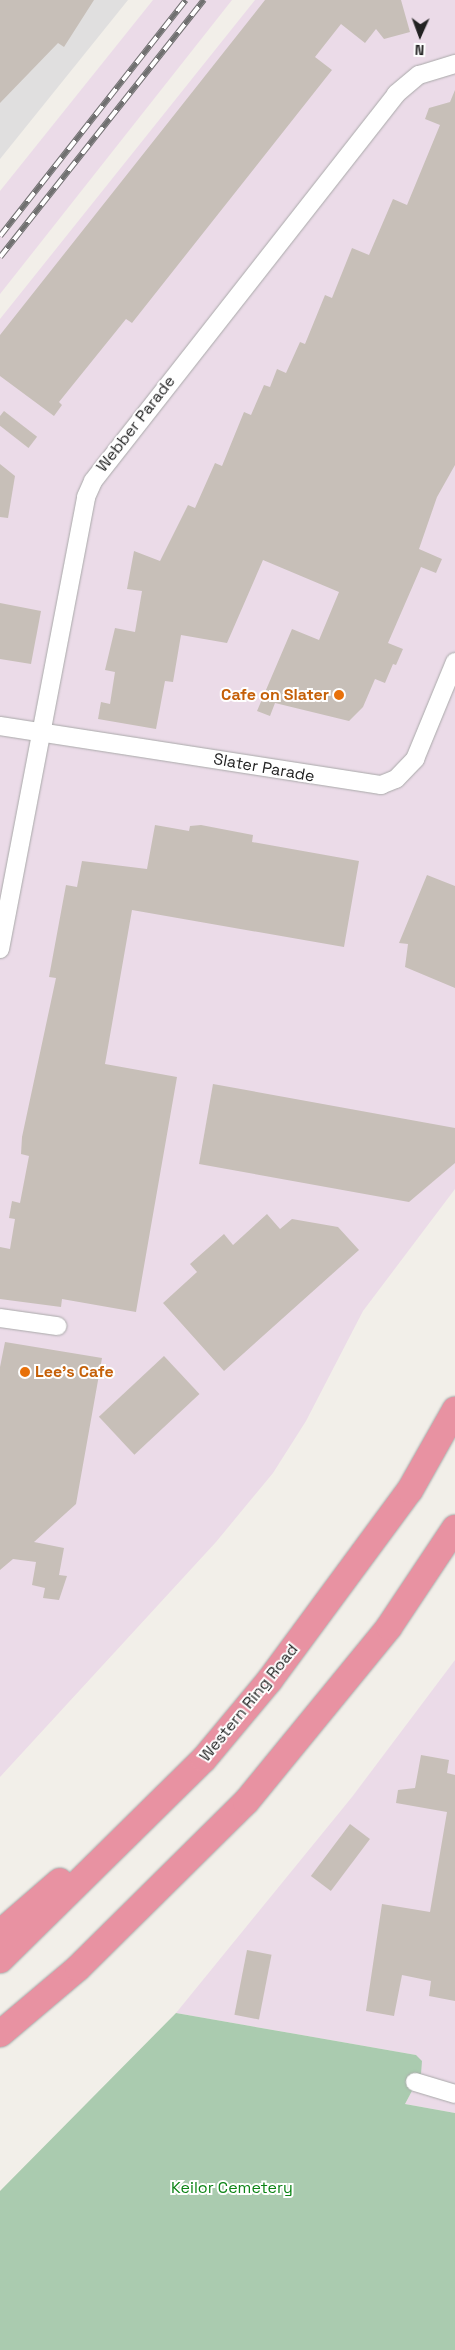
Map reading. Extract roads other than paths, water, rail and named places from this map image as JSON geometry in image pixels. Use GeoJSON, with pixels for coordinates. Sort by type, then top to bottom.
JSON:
{"type":"FeatureCollection","features":[{"type":"Feature","properties":{"kind":"highway","name":"Western Ring Road"},"geometry":{"type":"LineString","coordinates":[[0,1960],[204,1759],[335,1596],[410,1490],[455,1410]]}},
{"type":"Feature","properties":{"kind":"highway"},"geometry":{"type":"LineString","coordinates":[[0,2043],[246,1802],[389,1627],[455,1528]]}},
{"type":"Feature","properties":{"kind":"highway"},"geometry":{"type":"LineString","coordinates":[[0,1933],[204,1759]]}},
{"type":"Feature","properties":{"kind":"highway"},"geometry":{"type":"LineString","coordinates":[[0,2034],[78,1968]]}},
{"type":"Feature","properties":{"kind":"street","name":"Webber Parade"},"geometry":{"type":"LineString","coordinates":[[0,949],[86,496],[100,469],[396,94],[419,75],[455,64]]}},
{"type":"Feature","properties":{"kind":"street","name":"Slater Parade"},"geometry":{"type":"LineString","coordinates":[[0,726],[42,730],[380,785],[406,771],[415,758],[455,662]]}},
{"type":"Feature","properties":{"kind":"street"},"geometry":{"type":"LineString","coordinates":[[0,1318],[57,1326]]}},
{"type":"Feature","properties":{"kind":"street"},"geometry":{"type":"LineString","coordinates":[[415,2082],[455,2094]]}},
{"type":"Feature","properties":{"kind":"railway"},"geometry":{"type":"LineString","coordinates":[[0,236],[186,0]]}},
{"type":"Feature","properties":{"kind":"railway"},"geometry":{"type":"LineString","coordinates":[[0,257],[204,0]]}},
{"type":"Feature","properties":{"kind":"place","name":"Cafe on Slater"},"geometry":{"type":"Point","coordinates":[339,695]}},
{"type":"Feature","properties":{"kind":"place","name":"Lee's Cafe"},"geometry":{"type":"Point","coordinates":[25,1372]}},
{"type":"Feature","properties":{"kind":"park label","name":"Keilor Cemetery"},"geometry":{"type":"Point","coordinates":[232,2188]}}]}
